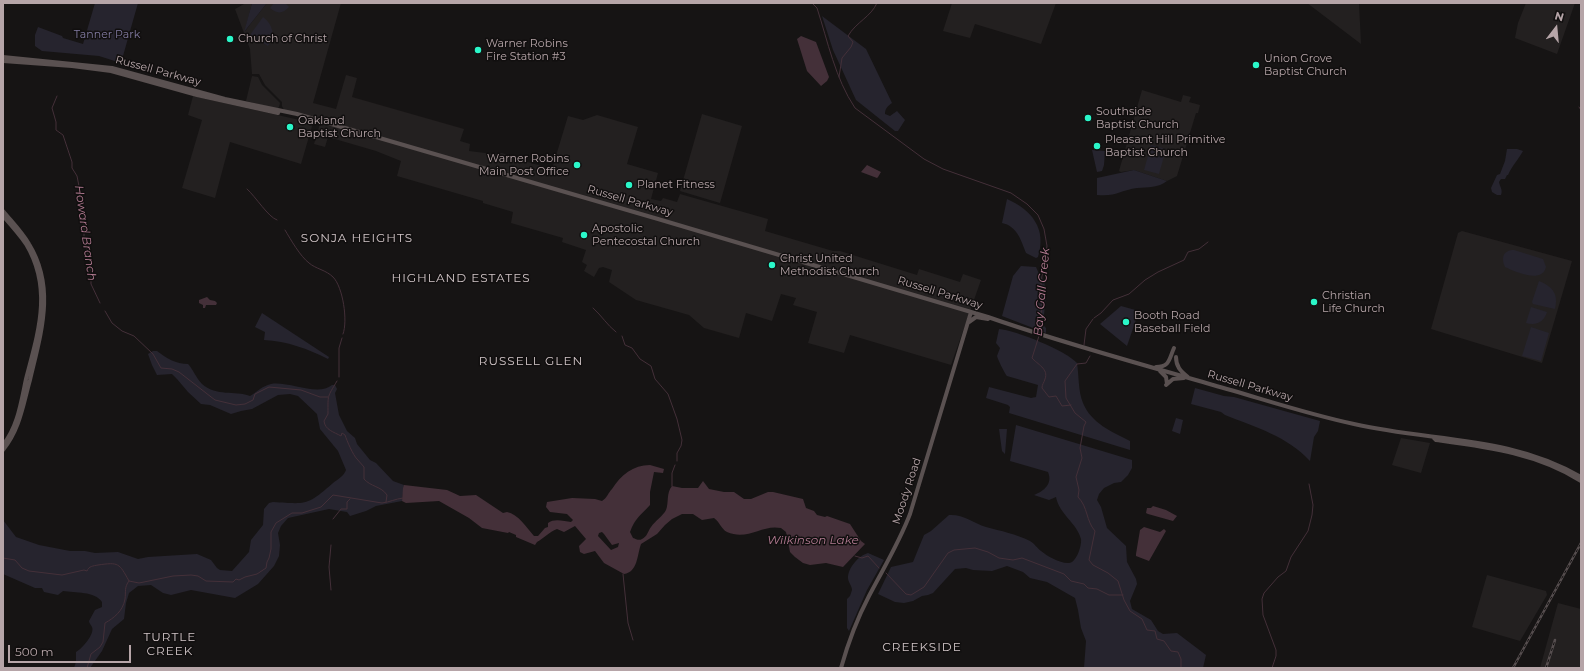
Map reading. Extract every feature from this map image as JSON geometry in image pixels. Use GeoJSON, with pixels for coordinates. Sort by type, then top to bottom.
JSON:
{"type":"FeatureCollection","features":[{"type":"Feature","properties":{"kind":"main road","name":"Russell Parkway"},"geometry":{"type":"LineString","coordinates":[[3,57],[94,65],[119,69],[204,93],[297,114],[306,118]]}},
{"type":"Feature","properties":{"kind":"main road","name":"Russell Parkway"},"geometry":{"type":"LineString","coordinates":[[3,61],[111,71],[224,102],[306,118],[345,128],[653,217],[1158,369],[1354,424],[1516,450],[1552,462],[1581,477]]}},
{"type":"Feature","properties":{"kind":"main road"},"geometry":{"type":"LineString","coordinates":[[3,211],[32,248],[42,275],[45,299],[43,323],[21,414],[16,429],[3,450]]}},
{"type":"Feature","properties":{"kind":"main road"},"geometry":{"type":"LineString","coordinates":[[3,216],[21,237],[32,256],[39,277],[42,302],[40,321],[17,417],[12,431],[3,445]]}},
{"type":"Feature","properties":{"kind":"main road","name":"Moody Road"},"geometry":{"type":"LineString","coordinates":[[841,668],[848,644],[863,607],[900,539],[910,514],[971,312]]}},
{"type":"Feature","properties":{"kind":"main road"},"geometry":{"type":"LineString","coordinates":[[968,324],[976,317],[998,320]]}},
{"type":"Feature","properties":{"kind":"main road"},"geometry":{"type":"LineString","coordinates":[[1151,367],[1163,367],[1166,365],[1174,348]]}},
{"type":"Feature","properties":{"kind":"main road"},"geometry":{"type":"LineString","coordinates":[[1176,356],[1176,362],[1179,369],[1190,378]]}},
{"type":"Feature","properties":{"kind":"main road"},"geometry":{"type":"LineString","coordinates":[[1158,369],[1166,378],[1167,384],[1175,378],[1190,378]]}},
{"type":"Feature","properties":{"kind":"main road","name":"Russell Parkway"},"geometry":{"type":"LineString","coordinates":[[1433,437],[1436,440],[1497,449],[1519,454],[1552,466],[1581,481]]}},
{"type":"Feature","properties":{"kind":"shaded area"},"geometry":{"type":"Polygon","coordinates":[[[246,3],[252,3],[245,31],[267,3],[341,3],[313,103],[336,109],[346,75],[357,78],[352,97],[464,129],[460,141],[470,144],[469,151],[493,154],[502,153],[552,169],[568,116],[583,120],[597,115],[638,127],[627,164],[658,173],[651,199],[661,201],[663,198],[677,202],[680,194],[768,219],[765,231],[833,251],[840,251],[917,275],[919,269],[960,282],[963,274],[981,280],[951,365],[850,335],[844,353],[808,343],[817,312],[793,305],[796,298],[781,294],[772,321],[746,313],[739,338],[704,328],[689,315],[636,300],[609,282],[612,270],[603,267],[599,268],[594,277],[584,271],[587,265],[582,262],[586,250],[562,242],[563,238],[511,223],[513,212],[483,203],[483,201],[397,176],[401,161],[376,151],[328,137],[325,147],[314,144],[321,120],[284,110],[282,102],[265,85],[259,74],[252,74],[250,49],[235,9],[246,3]]]}},
{"type":"Feature","properties":{"kind":"shaded area"},"geometry":{"type":"Polygon","coordinates":[[[952,3],[1056,3],[1041,44],[975,24],[970,38],[943,31],[952,3]]]}},
{"type":"Feature","properties":{"kind":"shaded area"},"geometry":{"type":"Polygon","coordinates":[[[1307,3],[1359,3],[1361,44],[1307,3]]]}},
{"type":"Feature","properties":{"kind":"shaded area"},"geometry":{"type":"Polygon","coordinates":[[[1526,3],[1575,3],[1557,54],[1515,38],[1518,23],[1526,3]]]}},
{"type":"Feature","properties":{"kind":"shaded area"},"geometry":{"type":"Polygon","coordinates":[[[252,76],[258,77],[262,85],[280,103],[277,109],[246,101],[252,76]]]}},
{"type":"Feature","properties":{"kind":"shaded area"},"geometry":{"type":"Polygon","coordinates":[[[1142,90],[1181,102],[1183,95],[1191,97],[1189,102],[1200,105],[1198,113],[1196,113],[1177,176],[1167,181],[1134,170],[1119,171],[1142,90]]]}},
{"type":"Feature","properties":{"kind":"shaded area"},"geometry":{"type":"Polygon","coordinates":[[[193,96],[313,123],[301,164],[230,142],[215,198],[182,188],[202,120],[188,115],[193,96]]]}},
{"type":"Feature","properties":{"kind":"shaded area"},"geometry":{"type":"Polygon","coordinates":[[[702,114],[742,126],[720,203],[680,191],[702,114]]]}},
{"type":"Feature","properties":{"kind":"shaded area"},"geometry":{"type":"Polygon","coordinates":[[[1462,231],[1572,261],[1542,363],[1431,329],[1458,233],[1462,231]]]}},
{"type":"Feature","properties":{"kind":"shaded area"},"geometry":{"type":"Polygon","coordinates":[[[1401,438],[1430,443],[1421,473],[1392,465],[1401,438]]]}},
{"type":"Feature","properties":{"kind":"shaded area"},"geometry":{"type":"Polygon","coordinates":[[[1487,575],[1546,591],[1547,595],[1520,641],[1472,627],[1487,575]]]}},
{"type":"Feature","properties":{"kind":"shaded area"},"geometry":{"type":"Polygon","coordinates":[[[1558,603],[1581,609],[1581,668],[1540,668],[1558,603]]]}},
{"type":"Feature","properties":{"kind":"green space","name":"Tanner Park"},"geometry":{"type":"Polygon","coordinates":[[[95,3],[138,3],[121,63],[99,56],[42,51],[35,46],[35,35],[38,27],[62,36],[63,38],[83,44],[95,3]]]}},
{"type":"Feature","properties":{"kind":"green space"},"geometry":{"type":"Polygon","coordinates":[[[252,3],[267,3],[244,32],[252,3]]]}},
{"type":"Feature","properties":{"kind":"green space"},"geometry":{"type":"Polygon","coordinates":[[[274,3],[285,3],[289,7],[282,12],[278,12],[270,8],[274,3]]]}},
{"type":"Feature","properties":{"kind":"green space"},"geometry":{"type":"Polygon","coordinates":[[[822,16],[866,49],[892,103],[886,109],[885,114],[890,116],[897,111],[905,120],[898,131],[895,131],[856,100],[833,50],[822,16]]]}},
{"type":"Feature","properties":{"kind":"green space"},"geometry":{"type":"Polygon","coordinates":[[[263,17],[269,23],[273,34],[268,46],[250,35],[263,17]]]}},
{"type":"Feature","properties":{"kind":"green space"},"geometry":{"type":"Polygon","coordinates":[[[1151,145],[1166,149],[1159,174],[1144,170],[1151,145]]]}},
{"type":"Feature","properties":{"kind":"green space"},"geometry":{"type":"Polygon","coordinates":[[[1507,149],[1517,149],[1523,151],[1505,179],[1501,179],[1499,182],[1502,193],[1501,195],[1497,195],[1492,192],[1491,188],[1497,175],[1500,174],[1505,161],[1507,149]]]}},
{"type":"Feature","properties":{"kind":"green space"},"geometry":{"type":"Polygon","coordinates":[[[1092,150],[1105,151],[1102,171],[1097,172],[1092,150]]]}},
{"type":"Feature","properties":{"kind":"green space"},"geometry":{"type":"Polygon","coordinates":[[[1134,170],[1167,181],[1156,186],[1131,189],[1109,195],[1097,195],[1097,178],[1134,170]]]}},
{"type":"Feature","properties":{"kind":"green space"},"geometry":{"type":"Polygon","coordinates":[[[1007,199],[1024,209],[1039,229],[1040,247],[1038,257],[1036,258],[1026,253],[1015,230],[1002,223],[1007,199]]]}},
{"type":"Feature","properties":{"kind":"green space"},"geometry":{"type":"Polygon","coordinates":[[[1510,250],[1543,259],[1546,267],[1544,272],[1534,276],[1515,272],[1505,267],[1503,258],[1505,253],[1510,250]]]}},
{"type":"Feature","properties":{"kind":"green space"},"geometry":{"type":"Polygon","coordinates":[[[1021,266],[1036,267],[1040,276],[1044,280],[1046,295],[1043,325],[1046,328],[1046,333],[1002,316],[1013,276],[1021,266]]]}},
{"type":"Feature","properties":{"kind":"green space"},"geometry":{"type":"Polygon","coordinates":[[[1539,281],[1548,285],[1553,291],[1556,299],[1555,309],[1533,304],[1532,302],[1539,281]]]}},
{"type":"Feature","properties":{"kind":"green space"},"geometry":{"type":"Polygon","coordinates":[[[1121,306],[1139,311],[1127,346],[1100,324],[1121,306]]]}},
{"type":"Feature","properties":{"kind":"green space"},"geometry":{"type":"Polygon","coordinates":[[[1531,307],[1547,312],[1542,321],[1533,324],[1526,323],[1531,307]]]}},
{"type":"Feature","properties":{"kind":"green space"},"geometry":{"type":"Polygon","coordinates":[[[262,313],[329,357],[328,359],[297,346],[264,340],[265,332],[255,327],[262,313]]]}},
{"type":"Feature","properties":{"kind":"green space"},"geometry":{"type":"Polygon","coordinates":[[[1531,327],[1549,333],[1541,361],[1522,356],[1531,327]]]}},
{"type":"Feature","properties":{"kind":"green space"},"geometry":{"type":"Polygon","coordinates":[[[999,329],[1017,333],[1052,347],[1077,363],[1080,393],[1087,410],[1091,416],[1103,426],[1130,441],[1130,450],[1009,413],[1010,407],[1008,405],[986,398],[989,387],[1031,398],[1036,397],[1038,385],[1007,376],[1003,370],[997,356],[1000,348],[996,343],[999,329]]]}},
{"type":"Feature","properties":{"kind":"green space"},"geometry":{"type":"Polygon","coordinates":[[[153,351],[157,351],[175,362],[188,364],[202,384],[214,391],[238,393],[250,396],[271,384],[311,389],[326,388],[335,385],[337,389],[335,393],[339,415],[347,431],[355,438],[357,444],[370,460],[376,463],[393,481],[404,485],[402,501],[376,506],[350,516],[347,512],[329,509],[288,518],[281,526],[278,533],[280,545],[279,556],[274,566],[258,584],[235,598],[191,590],[171,595],[163,593],[151,585],[138,586],[129,593],[124,619],[112,629],[102,651],[90,668],[74,668],[76,662],[76,652],[84,645],[92,633],[92,627],[89,621],[95,610],[102,607],[102,602],[99,598],[90,594],[63,591],[58,595],[44,592],[42,588],[35,588],[3,574],[3,520],[16,537],[39,545],[70,551],[95,553],[118,552],[138,559],[197,554],[211,560],[220,570],[232,571],[249,552],[251,540],[263,525],[264,509],[269,503],[300,503],[312,500],[341,477],[346,470],[338,451],[320,429],[317,414],[298,396],[290,394],[278,395],[252,409],[231,414],[210,405],[201,404],[172,374],[157,375],[148,354],[153,351]]]}},
{"type":"Feature","properties":{"kind":"green space"},"geometry":{"type":"Polygon","coordinates":[[[1195,388],[1224,396],[1234,397],[1320,421],[1318,431],[1314,437],[1310,461],[1291,445],[1270,433],[1221,412],[1191,404],[1195,388]]]}},
{"type":"Feature","properties":{"kind":"green space"},"geometry":{"type":"Polygon","coordinates":[[[1176,418],[1183,420],[1180,434],[1172,431],[1176,418]]]}},
{"type":"Feature","properties":{"kind":"green space"},"geometry":{"type":"Polygon","coordinates":[[[1016,425],[1132,460],[1132,468],[1128,475],[1121,482],[1114,483],[1104,488],[1099,494],[1097,500],[1101,507],[1107,528],[1126,546],[1127,562],[1137,584],[1130,601],[1132,609],[1151,620],[1158,631],[1163,634],[1177,633],[1206,655],[1203,668],[1084,668],[1086,641],[1081,628],[1075,598],[1047,582],[1030,578],[1023,572],[1007,566],[992,571],[966,568],[955,569],[933,593],[904,603],[895,602],[878,594],[891,567],[913,562],[924,535],[931,531],[949,515],[963,517],[986,527],[1025,539],[1058,561],[1069,563],[1074,560],[1078,554],[1081,542],[1076,528],[1061,508],[1056,497],[1049,500],[1034,495],[1047,486],[1049,480],[1048,472],[1010,461],[1016,425]]]}},
{"type":"Feature","properties":{"kind":"green space"},"geometry":{"type":"Polygon","coordinates":[[[999,429],[1007,429],[1005,454],[1002,451],[999,429]]]}},
{"type":"Feature","properties":{"kind":"green space"},"geometry":{"type":"Polygon","coordinates":[[[868,553],[884,560],[867,590],[849,631],[847,628],[847,599],[852,590],[848,580],[848,574],[857,560],[868,553]]]}},
{"type":"Feature","properties":{"kind":"water"},"geometry":{"type":"Polygon","coordinates":[[[801,36],[816,42],[829,77],[821,86],[807,71],[797,39],[801,36]]]}},
{"type":"Feature","properties":{"kind":"water"},"geometry":{"type":"Polygon","coordinates":[[[867,165],[881,172],[877,178],[861,172],[867,165]]]}},
{"type":"Feature","properties":{"kind":"water"},"geometry":{"type":"Polygon","coordinates":[[[207,297],[210,300],[215,301],[217,303],[216,305],[206,305],[205,308],[203,308],[203,305],[199,303],[199,300],[207,297]]]}},
{"type":"Feature","properties":{"kind":"water","name":"Wilkinson Lake"},"geometry":{"type":"Polygon","coordinates":[[[644,465],[664,469],[663,473],[654,472],[650,492],[650,505],[636,520],[632,527],[630,532],[633,538],[641,540],[645,537],[653,525],[665,512],[669,492],[672,486],[682,488],[698,488],[703,481],[709,489],[734,492],[744,499],[751,499],[768,492],[773,492],[803,499],[806,508],[814,511],[817,515],[827,516],[850,524],[861,541],[865,544],[843,567],[826,563],[810,565],[803,563],[790,552],[786,532],[781,528],[768,528],[742,535],[725,531],[714,518],[702,520],[693,514],[682,514],[672,519],[657,534],[641,544],[634,567],[629,573],[624,574],[604,563],[595,551],[584,554],[580,552],[579,546],[586,539],[575,526],[564,532],[557,529],[554,530],[535,545],[516,537],[516,535],[509,532],[482,528],[469,518],[439,501],[406,503],[402,501],[404,485],[447,490],[460,496],[476,495],[503,513],[507,512],[515,515],[534,536],[538,536],[545,528],[548,527],[548,523],[550,521],[559,520],[571,522],[573,520],[567,514],[550,512],[546,507],[547,502],[572,498],[595,499],[602,501],[623,475],[644,465]],[[602,532],[599,533],[598,536],[611,550],[618,547],[619,543],[612,545],[602,532]]]}},
{"type":"Feature","properties":{"kind":"water"},"geometry":{"type":"Polygon","coordinates":[[[1153,506],[1166,510],[1177,516],[1173,521],[1146,513],[1147,508],[1151,508],[1153,506]]]}},
{"type":"Feature","properties":{"kind":"water"},"geometry":{"type":"Polygon","coordinates":[[[1144,527],[1160,532],[1164,529],[1166,531],[1149,561],[1136,556],[1140,530],[1144,527]]]}},
{"type":"Feature","properties":{"kind":"waterway","name":"Bay Gall Creek"},"geometry":{"type":"LineString","coordinates":[[812,3],[817,8],[837,72],[855,108],[924,159],[943,169],[1011,193],[1027,204],[1038,215],[1044,229],[1047,246],[1041,282],[1042,305],[1039,333]]}},
{"type":"Feature","properties":{"kind":"waterway"},"geometry":{"type":"LineString","coordinates":[[839,77],[842,58],[853,42],[848,36],[851,31],[871,12],[877,3]]}},
{"type":"Feature","properties":{"kind":"waterway","name":"Howard Branch"},"geometry":{"type":"LineString","coordinates":[[57,96],[52,108],[56,122],[56,130],[63,135],[72,162],[72,168],[77,176],[84,212],[84,239],[91,265],[91,284],[100,303]]}},
{"type":"Feature","properties":{"kind":"waterway"},"geometry":{"type":"LineString","coordinates":[[247,189],[266,211],[277,220]]}},
{"type":"Feature","properties":{"kind":"waterway"},"geometry":{"type":"LineString","coordinates":[[285,230],[302,256],[312,265],[333,277],[337,282],[344,304],[345,321],[343,334]]}},
{"type":"Feature","properties":{"kind":"waterway"},"geometry":{"type":"LineString","coordinates":[[1094,318],[1113,300],[1129,294],[1145,280],[1184,260],[1188,252],[1199,249],[1208,242]]}},
{"type":"Feature","properties":{"kind":"waterway"},"geometry":{"type":"LineString","coordinates":[[593,308],[616,332]]}},
{"type":"Feature","properties":{"kind":"waterway","name":"Howard Branch"},"geometry":{"type":"LineString","coordinates":[[105,311],[112,323],[122,331],[134,336],[153,354],[161,368],[172,369],[179,372],[215,400],[236,405],[245,404],[253,400],[255,394],[269,387],[301,390],[320,397],[328,397]]}},
{"type":"Feature","properties":{"kind":"waterway"},"geometry":{"type":"LineString","coordinates":[[1084,345],[1086,329],[1093,319]]}},
{"type":"Feature","properties":{"kind":"waterway"},"geometry":{"type":"LineString","coordinates":[[622,336],[625,345],[632,348],[640,359],[651,366],[655,379],[668,394],[677,419],[682,440],[681,446],[677,453],[677,461]]}},
{"type":"Feature","properties":{"kind":"waterway","name":"Bay Gall Creek"},"geometry":{"type":"LineString","coordinates":[[1039,336],[1032,358],[1042,367],[1045,372],[1046,375],[1042,388],[1049,397],[1056,396],[1062,406],[1071,405]]}},
{"type":"Feature","properties":{"kind":"waterway"},"geometry":{"type":"LineString","coordinates":[[339,377],[339,348],[342,338]]}},
{"type":"Feature","properties":{"kind":"waterway","name":"Bay Gall Creek"},"geometry":{"type":"LineString","coordinates":[[1090,356],[1086,363],[1077,364],[1065,381],[1066,398],[1075,413],[1086,422],[1080,448],[1082,458],[1076,477],[1079,490],[1078,497],[1084,505],[1090,523],[1095,531],[1089,560],[1093,565],[1108,573],[1118,581],[1124,600],[1130,611],[1142,619],[1147,630],[1155,631],[1157,639],[1164,641],[1171,651],[1178,652],[1181,659],[1181,668]]}},
{"type":"Feature","properties":{"kind":"waterway","name":"Howard Branch"},"geometry":{"type":"LineString","coordinates":[[337,381],[329,396],[328,414],[324,421],[326,427],[341,436],[342,433],[345,435],[354,454],[364,467],[364,479],[385,492],[387,495],[386,502]]}},
{"type":"Feature","properties":{"kind":"waterway"},"geometry":{"type":"LineString","coordinates":[[672,486],[672,473],[675,465]]}},
{"type":"Feature","properties":{"kind":"waterway"},"geometry":{"type":"LineString","coordinates":[[1272,668],[1276,656],[1276,650],[1263,615],[1262,599],[1264,593],[1278,577],[1286,571],[1291,557],[1308,531],[1313,505],[1309,484]]}},
{"type":"Feature","properties":{"kind":"waterway"},"geometry":{"type":"LineString","coordinates":[[3,558],[15,560],[22,568],[29,571],[62,575],[84,570],[87,571],[93,566],[114,564],[118,565],[123,570],[129,581],[139,583],[173,576],[191,575],[198,576],[206,581],[233,582],[236,579],[239,580],[257,574],[266,568],[271,549],[271,532],[276,523],[292,513],[302,513],[321,507],[333,495],[382,503],[403,498]]}},
{"type":"Feature","properties":{"kind":"waterway"},"geometry":{"type":"LineString","coordinates":[[333,519],[341,509],[347,509],[347,502],[350,499]]}},
{"type":"Feature","properties":{"kind":"waterway"},"geometry":{"type":"LineString","coordinates":[[331,545],[329,567],[331,590]]}},
{"type":"Feature","properties":{"kind":"waterway"},"geometry":{"type":"LineString","coordinates":[[886,573],[906,594],[911,595],[924,587],[948,553],[954,550],[975,548],[988,552],[999,558],[1013,560],[1022,558],[1064,574],[1071,581],[1084,584],[1088,588],[1097,589],[1109,595],[1123,595]]}},
{"type":"Feature","properties":{"kind":"waterway"},"geometry":{"type":"LineString","coordinates":[[855,556],[862,558],[868,556],[879,568]]}},
{"type":"Feature","properties":{"kind":"waterway"},"geometry":{"type":"LineString","coordinates":[[623,574],[628,623],[633,640]]}},
{"type":"Feature","properties":{"kind":"waterway"},"geometry":{"type":"LineString","coordinates":[[87,668],[91,654],[100,647],[103,642],[105,623],[120,611],[124,603],[126,587],[129,581]]}},
{"type":"Feature","properties":{"kind":"waterway"},"geometry":{"type":"LineString","coordinates":[[1134,668],[1139,668]]}},
{"type":"Feature","properties":{"kind":"railway"},"geometry":{"type":"LineString","coordinates":[[1513,668],[1581,543]]}},
{"type":"Feature","properties":{"kind":"railway"},"geometry":{"type":"LineString","coordinates":[[1546,668],[1555,640]]}},
{"type":"Feature","properties":{"kind":"place","name":"Church of Christ"},"geometry":{"type":"Point","coordinates":[230,39]}},
{"type":"Feature","properties":{"kind":"place","name":"Warner Robins Fire Station #3"},"geometry":{"type":"Point","coordinates":[478,50]}},
{"type":"Feature","properties":{"kind":"place","name":"Union Grove Baptist Church"},"geometry":{"type":"Point","coordinates":[1256,65]}},
{"type":"Feature","properties":{"kind":"place","name":"Southside Baptist Church"},"geometry":{"type":"Point","coordinates":[1088,118]}},
{"type":"Feature","properties":{"kind":"place","name":"Oakland Baptist Church"},"geometry":{"type":"Point","coordinates":[290,127]}},
{"type":"Feature","properties":{"kind":"place","name":"Pleasant Hill Primitive Baptist Church"},"geometry":{"type":"Point","coordinates":[1097,146]}},
{"type":"Feature","properties":{"kind":"place","name":"Warner Robins Main Post Office"},"geometry":{"type":"Point","coordinates":[577,165]}},
{"type":"Feature","properties":{"kind":"place","name":"Planet Fitness"},"geometry":{"type":"Point","coordinates":[629,185]}},
{"type":"Feature","properties":{"kind":"place","name":"Apostolic Pentecostal Church"},"geometry":{"type":"Point","coordinates":[584,235]}},
{"type":"Feature","properties":{"kind":"place","name":"Christ United Methodist Church"},"geometry":{"type":"Point","coordinates":[772,265]}},
{"type":"Feature","properties":{"kind":"place","name":"Christian Life Church"},"geometry":{"type":"Point","coordinates":[1314,302]}},
{"type":"Feature","properties":{"kind":"place","name":"Booth Road Baseball Field"},"geometry":{"type":"Point","coordinates":[1126,322]}},
{"type":"Feature","properties":{"kind":"district","name":"SONJA HEIGHTS"},"geometry":{"type":"Point","coordinates":[357,238]}},
{"type":"Feature","properties":{"kind":"district","name":"HIGHLAND ESTATES"},"geometry":{"type":"Point","coordinates":[461,278]}},
{"type":"Feature","properties":{"kind":"district","name":"RUSSELL GLEN"},"geometry":{"type":"Point","coordinates":[531,361]}},
{"type":"Feature","properties":{"kind":"district","name":"TURTLE CREEK"},"geometry":{"type":"Point","coordinates":[170,644]}},
{"type":"Feature","properties":{"kind":"district","name":"CREEKSIDE"},"geometry":{"type":"Point","coordinates":[922,647]}}]}
